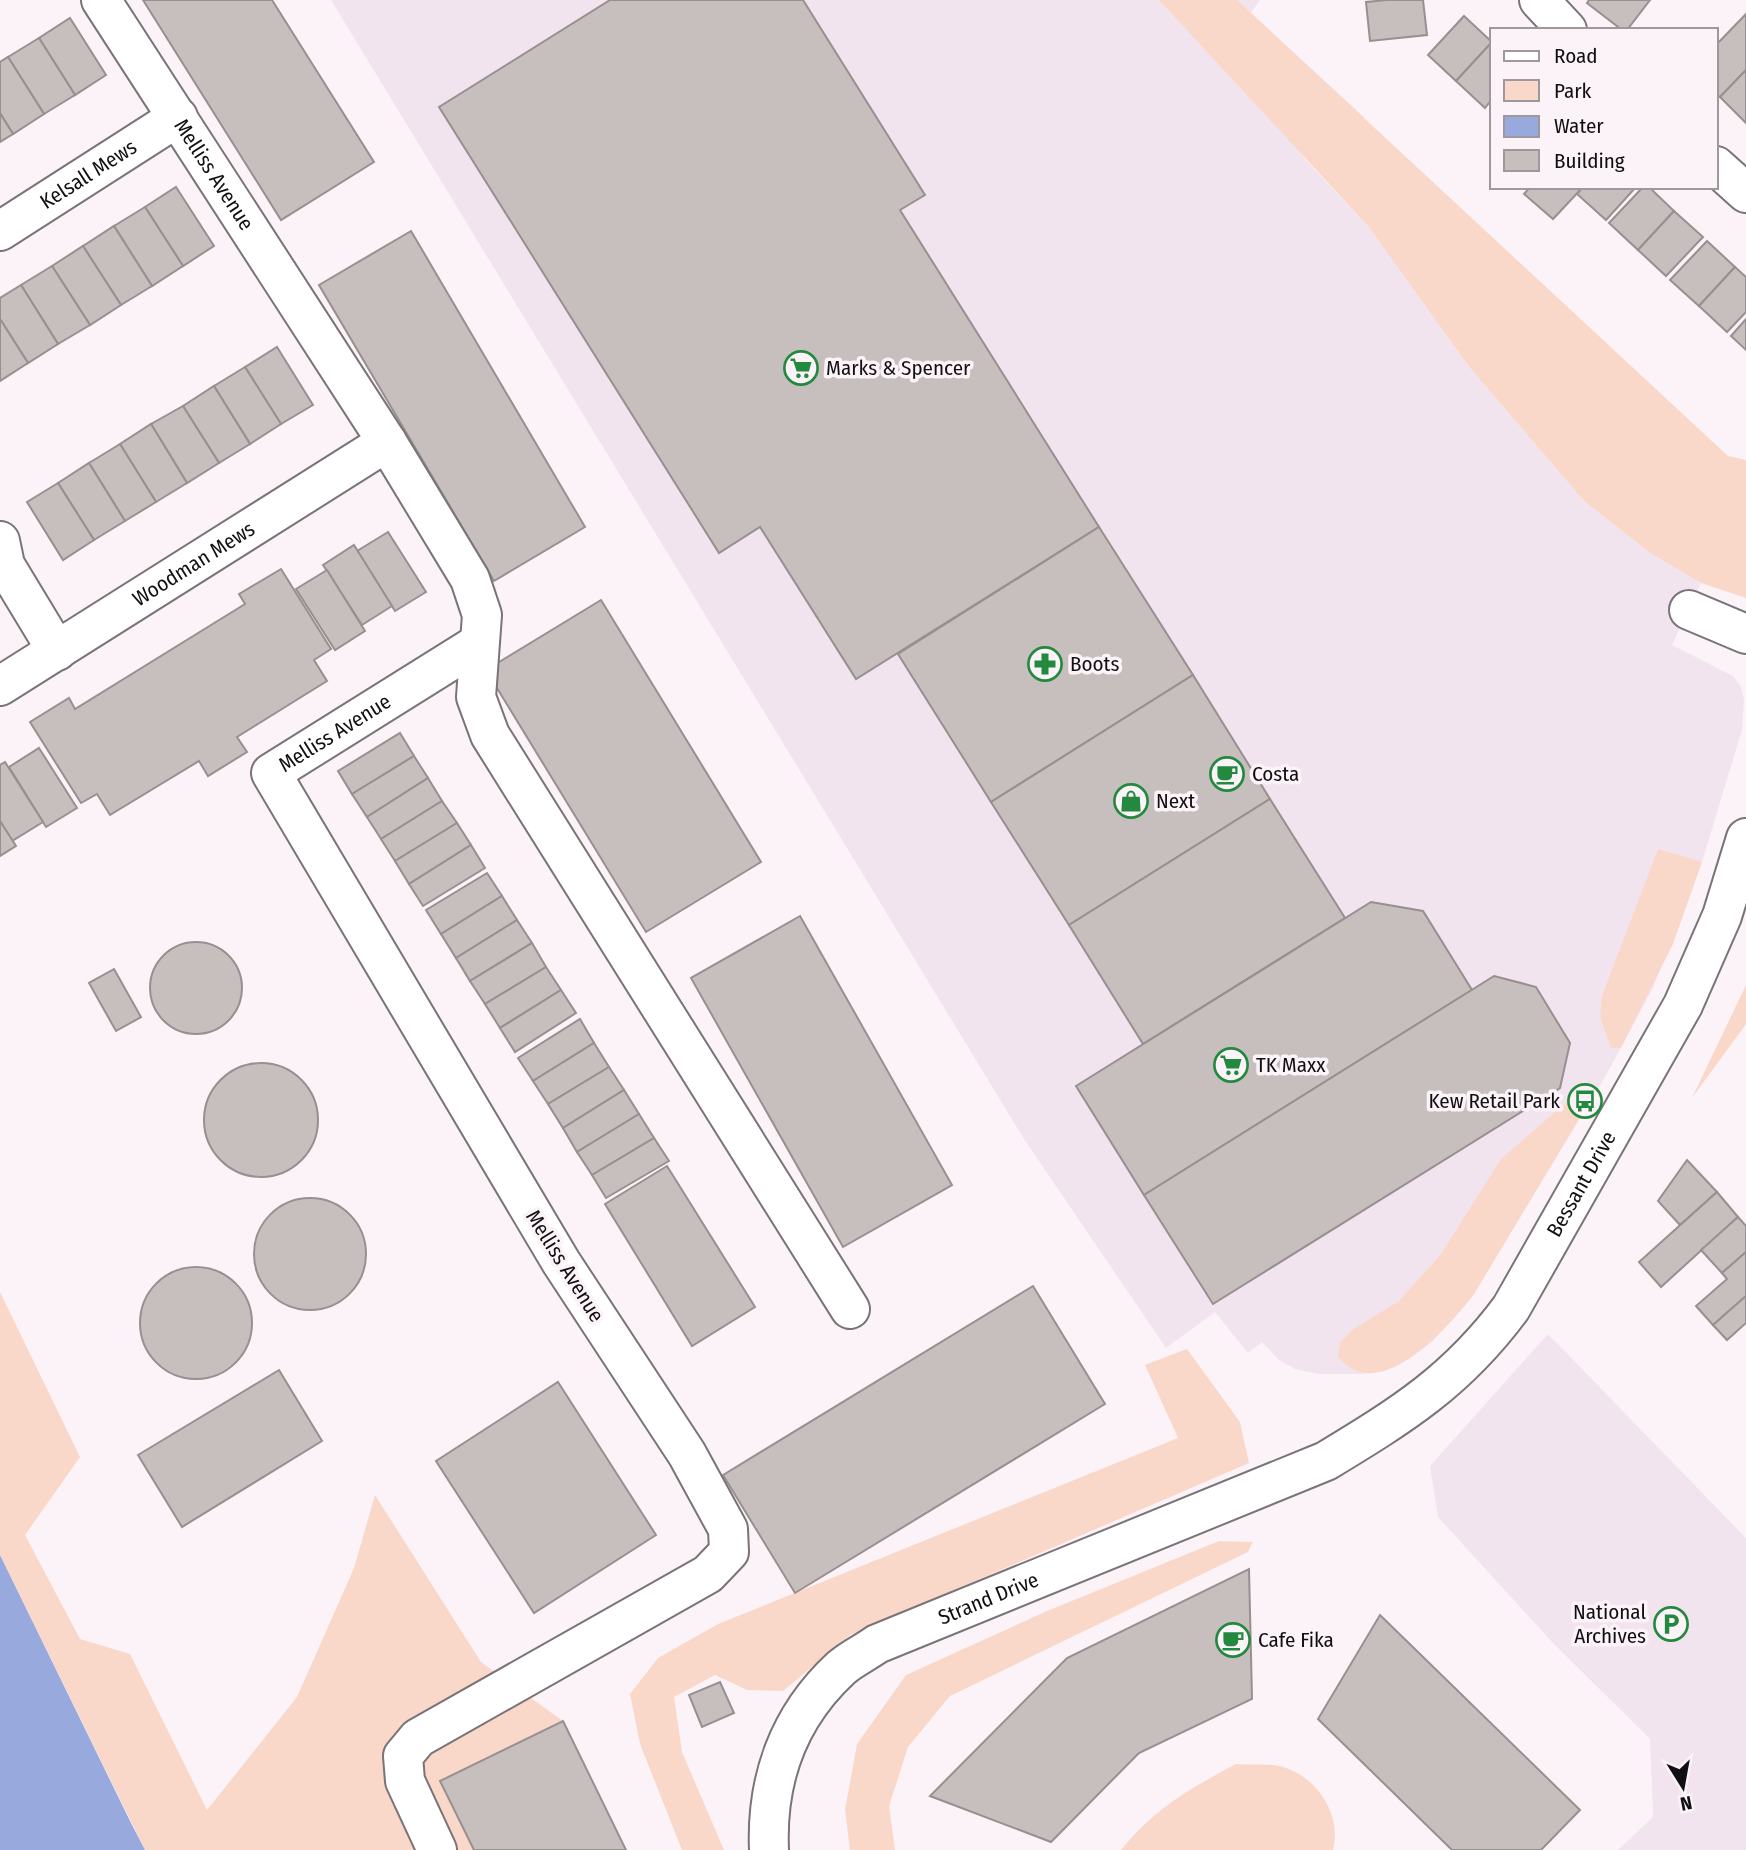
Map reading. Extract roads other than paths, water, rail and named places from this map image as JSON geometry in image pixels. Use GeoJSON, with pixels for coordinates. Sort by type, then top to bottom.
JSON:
{"type":"FeatureCollection","features":[{"type":"Feature","properties":{"kind":"street","name":"Melliss Avenue"},"geometry":{"type":"LineString","coordinates":[[101,0],[387,442],[470,579],[482,615],[476,697],[489,735],[850,1309]]}},
{"type":"Feature","properties":{"kind":"street"},"geometry":{"type":"LineString","coordinates":[[1539,0],[1565,28]]}},
{"type":"Feature","properties":{"kind":"street","name":"Kelsall Mews"},"geometry":{"type":"LineString","coordinates":[[0,231],[178,117]]}},
{"type":"Feature","properties":{"kind":"street"},"geometry":{"type":"LineString","coordinates":[[1718,168],[1746,193]]}},
{"type":"Feature","properties":{"kind":"street","name":"Woodman Mews"},"geometry":{"type":"LineString","coordinates":[[0,687],[387,442]]}},
{"type":"Feature","properties":{"kind":"street"},"geometry":{"type":"LineString","coordinates":[[0,541],[5,565],[57,651]]}},
{"type":"Feature","properties":{"kind":"street"},"geometry":{"type":"LineString","coordinates":[[1689,610],[1746,634]]}},
{"type":"Feature","properties":{"kind":"street","name":"Melliss Avenue"},"geometry":{"type":"LineString","coordinates":[[437,1850],[405,1781],[403,1756],[418,1738],[708,1574],[729,1552],[728,1529],[687,1454],[561,1262],[271,773],[479,643]]}},
{"type":"Feature","properties":{"kind":"street","name":"Bessant Drive"},"geometry":{"type":"LineString","coordinates":[[1326,1461],[1393,1420],[1444,1382],[1481,1347],[1511,1308],[1683,1006],[1722,916],[1746,838]]}},
{"type":"Feature","properties":{"kind":"street","name":"Strand Drive"},"geometry":{"type":"LineString","coordinates":[[769,1850],[768,1816],[777,1764],[797,1725],[842,1667],[877,1644],[1326,1461]]}},
{"type":"Feature","properties":{"kind":"water"},"geometry":{"type":"Polygon","coordinates":[[[0,1555],[131,1823],[145,1850],[0,1850],[0,1555]]]}},
{"type":"Feature","properties":{"kind":"place","name":"Marks & Spencer"},"geometry":{"type":"Point","coordinates":[801,368]}},
{"type":"Feature","properties":{"kind":"place","name":"Boots"},"geometry":{"type":"Point","coordinates":[1045,664]}},
{"type":"Feature","properties":{"kind":"place","name":"Costa"},"geometry":{"type":"Point","coordinates":[1227,774]}},
{"type":"Feature","properties":{"kind":"place","name":"Next"},"geometry":{"type":"Point","coordinates":[1131,801]}},
{"type":"Feature","properties":{"kind":"place","name":"TK Maxx"},"geometry":{"type":"Point","coordinates":[1231,1065]}},
{"type":"Feature","properties":{"kind":"place","name":"Kew Retail Park"},"geometry":{"type":"Point","coordinates":[1585,1101]}},
{"type":"Feature","properties":{"kind":"place","name":"National Archives"},"geometry":{"type":"Point","coordinates":[1671,1624]}},
{"type":"Feature","properties":{"kind":"place","name":"Cafe Fika"},"geometry":{"type":"Point","coordinates":[1233,1640]}}]}
